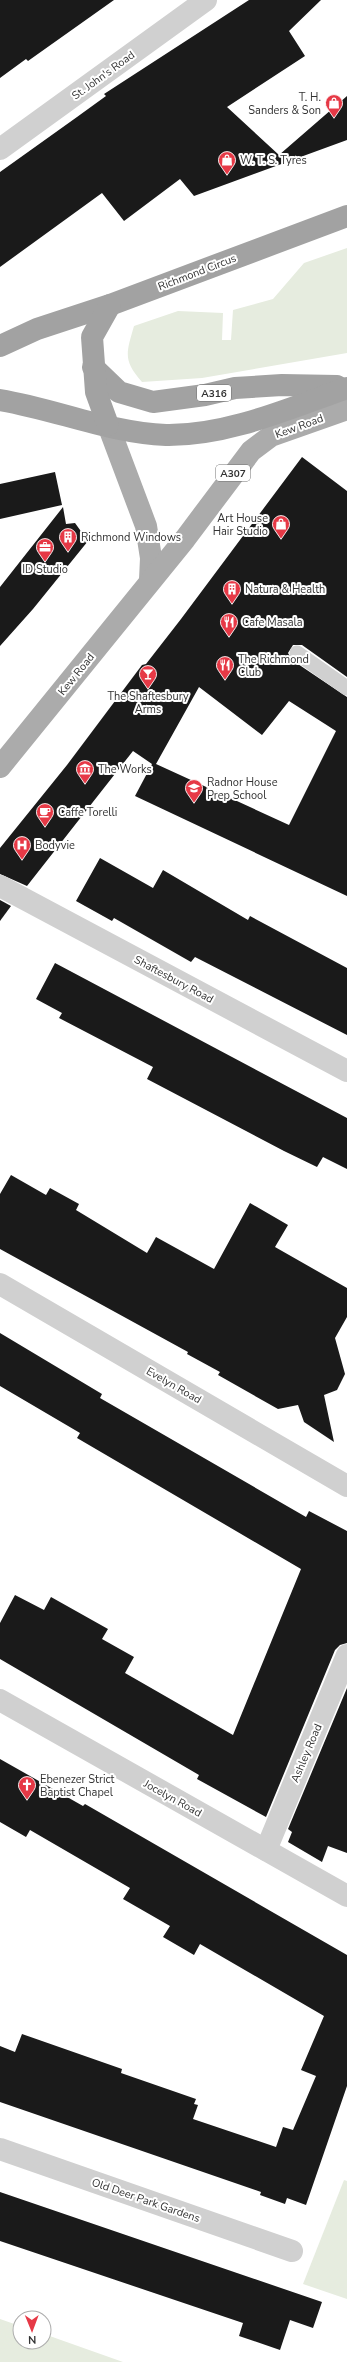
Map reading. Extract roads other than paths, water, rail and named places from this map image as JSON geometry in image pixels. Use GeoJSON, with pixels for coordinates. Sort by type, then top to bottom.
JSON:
{"type":"FeatureCollection","features":[{"type":"Feature","properties":{"kind":"highway","name":"Richmond Circus"},"geometry":{"type":"LineString","coordinates":[[0,346],[37,329],[110,305],[347,216]]}},
{"type":"Feature","properties":{"kind":"highway"},"geometry":{"type":"LineString","coordinates":[[108,425],[96,392],[92,337],[110,305]]}},
{"type":"Feature","properties":{"kind":"highway","name":"A316"},"geometry":{"type":"LineString","coordinates":[[93,367],[119,392],[153,402],[205,395],[235,388],[282,385],[347,387]]}},
{"type":"Feature","properties":{"kind":"highway","name":"A316"},"geometry":{"type":"LineString","coordinates":[[0,400],[29,404],[137,432],[167,435],[213,430],[255,421],[347,387]]}},
{"type":"Feature","properties":{"kind":"main road","name":"Kew Road"},"geometry":{"type":"LineString","coordinates":[[0,767],[150,580],[185,539],[251,451],[271,436],[347,409]]}},
{"type":"Feature","properties":{"kind":"main road"},"geometry":{"type":"LineString","coordinates":[[108,425],[146,526],[151,558],[150,580]]}},
{"type":"Feature","properties":{"kind":"street","name":"St. John's Road"},"geometry":{"type":"LineString","coordinates":[[0,149],[206,0]]}},
{"type":"Feature","properties":{"kind":"street","name":"Shaftesbury Road"},"geometry":{"type":"LineString","coordinates":[[0,886],[347,1071]]}},
{"type":"Feature","properties":{"kind":"street","name":"Evelyn Road"},"geometry":{"type":"LineString","coordinates":[[0,1284],[347,1486]]}},
{"type":"Feature","properties":{"kind":"street","name":"Ashley Road"},"geometry":{"type":"LineString","coordinates":[[266,1850],[347,1655]]}},
{"type":"Feature","properties":{"kind":"street","name":"Jocelyn Road"},"geometry":{"type":"LineString","coordinates":[[0,1700],[347,1896]]}},
{"type":"Feature","properties":{"kind":"street","name":"Old Deer Park Gardens"},"geometry":{"type":"LineString","coordinates":[[0,2149],[292,2251]]}},
{"type":"Feature","properties":{"kind":"lane"},"geometry":{"type":"LineString","coordinates":[[297,653],[347,688]]}},
{"type":"Feature","properties":{"kind":"place","name":"T. H. Sanders & Son"},"geometry":{"type":"Point","coordinates":[334,118]}},
{"type":"Feature","properties":{"kind":"place","name":"W. T. S. Tyres"},"geometry":{"type":"Point","coordinates":[227,175]}},
{"type":"Feature","properties":{"kind":"place","name":"Art House Hair Studio"},"geometry":{"type":"Point","coordinates":[281,539]}},
{"type":"Feature","properties":{"kind":"place","name":"Richmond Windows"},"geometry":{"type":"Point","coordinates":[68,552]}},
{"type":"Feature","properties":{"kind":"place","name":"ID Studio"},"geometry":{"type":"Point","coordinates":[45,562]}},
{"type":"Feature","properties":{"kind":"place","name":"Natura & Health"},"geometry":{"type":"Point","coordinates":[232,604]}},
{"type":"Feature","properties":{"kind":"place","name":"Cafe Masala"},"geometry":{"type":"Point","coordinates":[229,637]}},
{"type":"Feature","properties":{"kind":"place","name":"The Richmond Club"},"geometry":{"type":"Point","coordinates":[225,680]}},
{"type":"Feature","properties":{"kind":"place","name":"The Shaftesbury Arms"},"geometry":{"type":"Point","coordinates":[148,689]}},
{"type":"Feature","properties":{"kind":"place","name":"The Works"},"geometry":{"type":"Point","coordinates":[85,784]}},
{"type":"Feature","properties":{"kind":"place","name":"Radnor House Prep School"},"geometry":{"type":"Point","coordinates":[194,803]}},
{"type":"Feature","properties":{"kind":"place","name":"Caffe Torelli"},"geometry":{"type":"Point","coordinates":[45,827]}},
{"type":"Feature","properties":{"kind":"place","name":"Bodyvie"},"geometry":{"type":"Point","coordinates":[22,860]}},
{"type":"Feature","properties":{"kind":"place","name":"Ebenezer Strict Baptist Chapel"},"geometry":{"type":"Point","coordinates":[27,1800]}}]}
